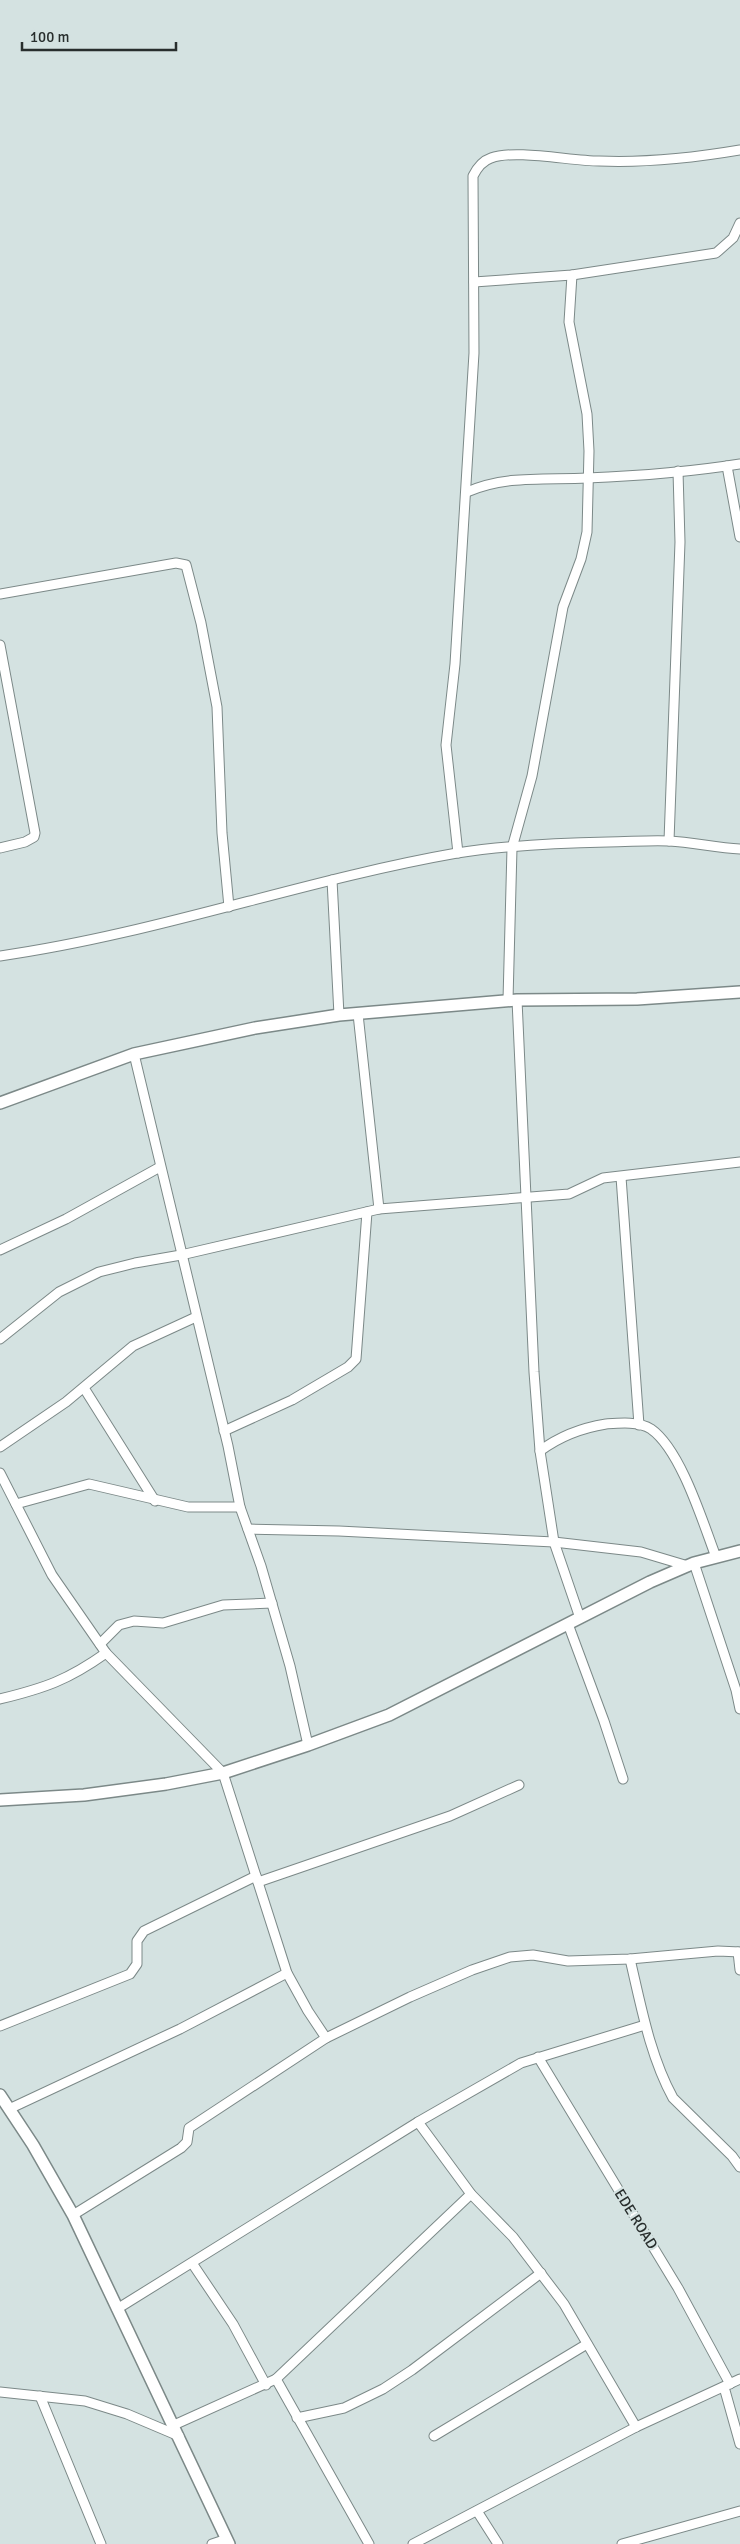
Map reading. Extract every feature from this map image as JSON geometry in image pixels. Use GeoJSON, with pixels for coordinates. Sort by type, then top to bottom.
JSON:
{"type":"FeatureCollection","features":[{"type":"Feature","properties":{"kind":"street"},"geometry":{"type":"LineString","coordinates":[[458,853],[446,745],[455,664],[474,353],[473,176],[478,166],[492,157],[518,155],[598,161],[660,161],[740,150]]}},
{"type":"Feature","properties":{"kind":"street"},"geometry":{"type":"LineString","coordinates":[[474,282],[572,275],[716,253],[733,238],[740,223]]}},
{"type":"Feature","properties":{"kind":"street"},"geometry":{"type":"LineString","coordinates":[[572,275],[569,322],[587,414],[589,478],[587,532],[581,559],[563,608],[532,776],[512,848],[513,1000],[527,1198],[534,1372],[540,1451],[554,1542],[580,1618]]}},
{"type":"Feature","properties":{"kind":"street"},"geometry":{"type":"LineString","coordinates":[[467,492],[485,484],[504,480],[589,478],[740,464]]}},
{"type":"Feature","properties":{"kind":"street"},"geometry":{"type":"LineString","coordinates":[[727,466],[740,537]]}},
{"type":"Feature","properties":{"kind":"street"},"geometry":{"type":"LineString","coordinates":[[669,841],[680,542],[678,471]]}},
{"type":"Feature","properties":{"kind":"street"},"geometry":{"type":"LineString","coordinates":[[0,594],[176,563],[186,565],[201,623],[217,707],[222,833],[229,907]]}},
{"type":"Feature","properties":{"kind":"street"},"geometry":{"type":"LineString","coordinates":[[0,645],[35,833],[34,837],[25,842],[0,848]]}},
{"type":"Feature","properties":{"kind":"street"},"geometry":{"type":"LineString","coordinates":[[0,956],[63,947],[111,937],[332,880],[458,853],[547,843],[669,841],[706,847],[740,849]]}},
{"type":"Feature","properties":{"kind":"street"},"geometry":{"type":"LineString","coordinates":[[332,880],[339,1015]]}},
{"type":"Feature","properties":{"kind":"street"},"geometry":{"type":"LineString","coordinates":[[0,1103],[134,1054],[255,1028],[339,1015],[513,1000],[638,999],[740,992]]}},
{"type":"Feature","properties":{"kind":"street"},"geometry":{"type":"LineString","coordinates":[[358,1014],[379,1209]]}},
{"type":"Feature","properties":{"kind":"street"},"geometry":{"type":"LineString","coordinates":[[134,1054],[224,1431],[240,1507],[272,1603],[290,1666],[308,1745]]}},
{"type":"Feature","properties":{"kind":"street"},"geometry":{"type":"LineString","coordinates":[[0,1339],[59,1292],[98,1272],[135,1262],[181,1255],[379,1209],[569,1194],[603,1178],[740,1162]]}},
{"type":"Feature","properties":{"kind":"street"},"geometry":{"type":"LineString","coordinates":[[0,1250],[66,1219],[160,1167]]}},
{"type":"Feature","properties":{"kind":"street"},"geometry":{"type":"LineString","coordinates":[[621,1177],[639,1425]]}},
{"type":"Feature","properties":{"kind":"street"},"geometry":{"type":"LineString","coordinates":[[224,1431],[292,1400],[348,1367],[356,1359],[358,1351],[358,1302],[366,1212]]}},
{"type":"Feature","properties":{"kind":"street"},"geometry":{"type":"LineString","coordinates":[[0,1447],[66,1402],[133,1346],[196,1317]]}},
{"type":"Feature","properties":{"kind":"street"},"geometry":{"type":"LineString","coordinates":[[84,1388],[155,1501]]}},
{"type":"Feature","properties":{"kind":"street"},"geometry":{"type":"LineString","coordinates":[[540,1451],[559,1436],[597,1426],[619,1423],[650,1428],[664,1441],[679,1467],[720,1556]]}},
{"type":"Feature","properties":{"kind":"street"},"geometry":{"type":"LineString","coordinates":[[0,1473],[52,1575],[106,1653],[223,1773],[287,1973],[326,2038]]}},
{"type":"Feature","properties":{"kind":"street"},"geometry":{"type":"LineString","coordinates":[[16,1504],[74,1486],[90,1484],[155,1501],[188,1507],[240,1507]]}},
{"type":"Feature","properties":{"kind":"street"},"geometry":{"type":"LineString","coordinates":[[248,1529],[554,1542],[641,1552],[691,1565]]}},
{"type":"Feature","properties":{"kind":"street"},"geometry":{"type":"LineString","coordinates":[[0,1800],[84,1795],[223,1773],[308,1745],[389,1715],[650,1582],[691,1565],[740,1551]]}},
{"type":"Feature","properties":{"kind":"street"},"geometry":{"type":"LineString","coordinates":[[720,1556],[740,1558]]}},
{"type":"Feature","properties":{"kind":"street"},"geometry":{"type":"LineString","coordinates":[[691,1565],[736,1690],[740,1709]]}},
{"type":"Feature","properties":{"kind":"street"},"geometry":{"type":"LineString","coordinates":[[100,1644],[119,1625],[134,1621],[163,1623],[223,1605],[272,1603]]}},
{"type":"Feature","properties":{"kind":"street"},"geometry":{"type":"LineString","coordinates":[[568,1624],[623,1779]]}},
{"type":"Feature","properties":{"kind":"street"},"geometry":{"type":"LineString","coordinates":[[0,1699],[44,1688],[78,1673],[106,1653]]}},
{"type":"Feature","properties":{"kind":"street"},"geometry":{"type":"LineString","coordinates":[[0,2026],[130,1974],[138,1964],[136,1941],[144,1931],[257,1879],[450,1816],[519,1785]]}},
{"type":"Feature","properties":{"kind":"street"},"geometry":{"type":"LineString","coordinates":[[73,2215],[181,2148],[187,2142],[189,2128],[326,2038],[410,1997],[472,1970],[510,1958],[533,1955],[568,1961],[630,1959],[718,1951],[739,1952],[740,1970]]}},
{"type":"Feature","properties":{"kind":"street"},"geometry":{"type":"LineString","coordinates":[[630,1959],[645,2025],[673,2098],[740,2167]]}},
{"type":"Feature","properties":{"kind":"street"},"geometry":{"type":"LineString","coordinates":[[9,2109],[180,2029],[287,1973]]}},
{"type":"Feature","properties":{"kind":"street"},"geometry":{"type":"LineString","coordinates":[[117,2309],[418,2122],[521,2063],[645,2025]]}},
{"type":"Feature","properties":{"kind":"street","name":"EDE ROAD"},"geometry":{"type":"LineString","coordinates":[[538,2057],[678,2288],[727,2385],[740,2444]]}},
{"type":"Feature","properties":{"kind":"street"},"geometry":{"type":"LineString","coordinates":[[0,2095],[73,2215],[174,2425],[228,2542],[212,2544]]}},
{"type":"Feature","properties":{"kind":"street"},"geometry":{"type":"LineString","coordinates":[[418,2122],[471,2194],[513,2237],[564,2304],[636,2427]]}},
{"type":"Feature","properties":{"kind":"street"},"geometry":{"type":"LineString","coordinates":[[174,2425],[276,2379],[471,2194]]}},
{"type":"Feature","properties":{"kind":"street"},"geometry":{"type":"LineString","coordinates":[[192,2263],[233,2324],[266,2385]]}},
{"type":"Feature","properties":{"kind":"street"},"geometry":{"type":"LineString","coordinates":[[297,2418],[344,2408],[383,2390],[540,2273]]}},
{"type":"Feature","properties":{"kind":"street"},"geometry":{"type":"LineString","coordinates":[[434,2436],[587,2344]]}},
{"type":"Feature","properties":{"kind":"street"},"geometry":{"type":"LineString","coordinates":[[276,2379],[369,2544]]}},
{"type":"Feature","properties":{"kind":"street"},"geometry":{"type":"LineString","coordinates":[[414,2544],[636,2427],[740,2379]]}},
{"type":"Feature","properties":{"kind":"street"},"geometry":{"type":"LineString","coordinates":[[0,2392],[85,2402],[126,2414],[179,2436]]}},
{"type":"Feature","properties":{"kind":"street"},"geometry":{"type":"LineString","coordinates":[[40,2396],[101,2544]]}},
{"type":"Feature","properties":{"kind":"street"},"geometry":{"type":"LineString","coordinates":[[477,2511],[498,2544]]}},
{"type":"Feature","properties":{"kind":"street"},"geometry":{"type":"LineString","coordinates":[[622,2544],[740,2512]]}}]}
